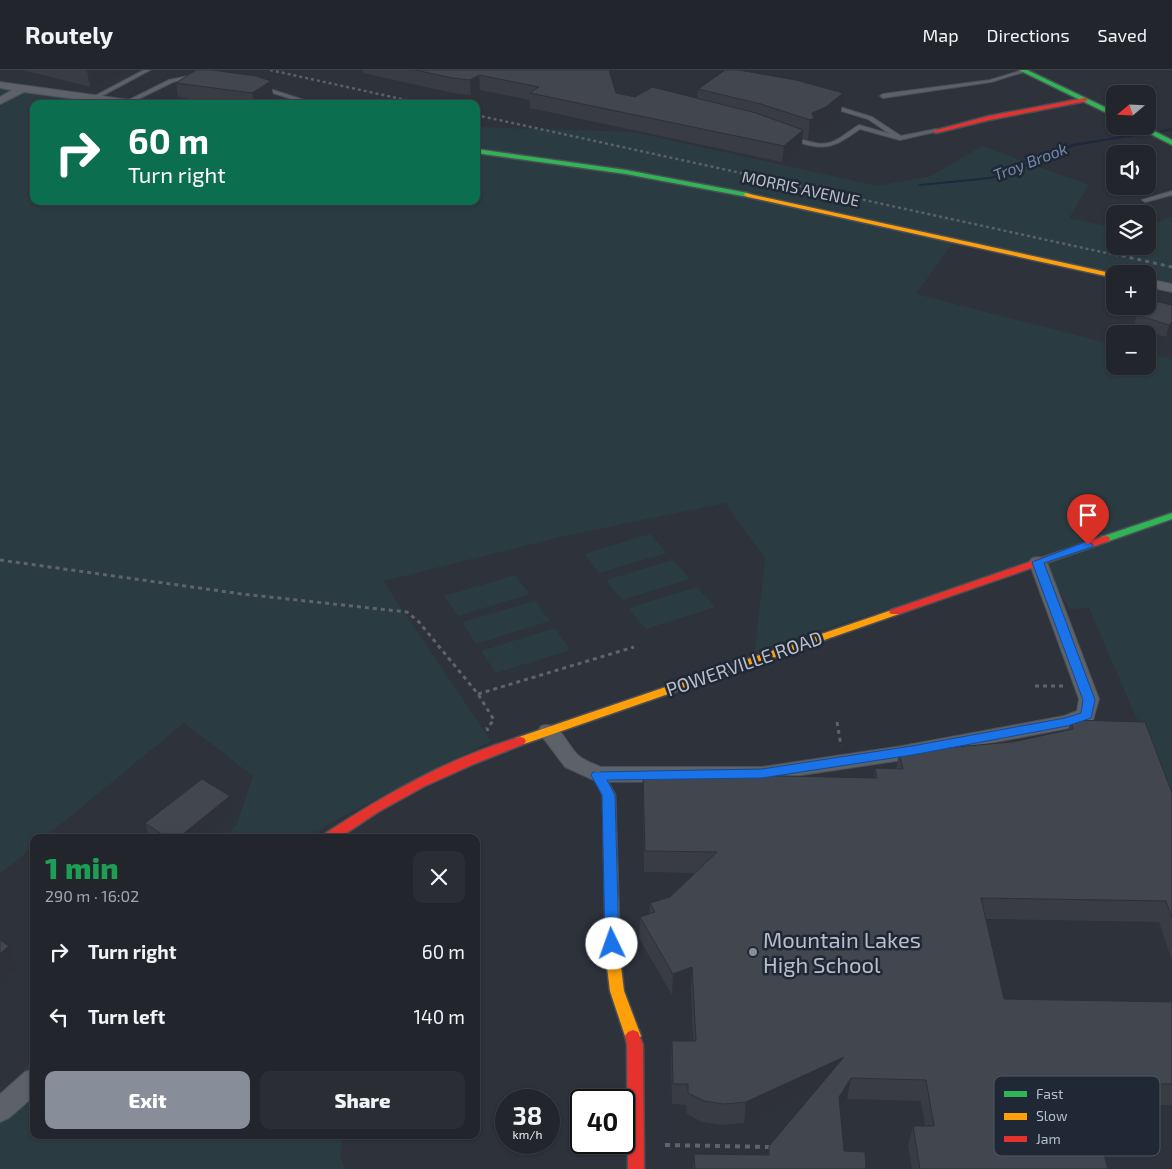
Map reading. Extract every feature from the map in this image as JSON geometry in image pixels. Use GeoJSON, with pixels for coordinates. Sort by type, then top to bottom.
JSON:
{"type":"FeatureCollection","features":[{"type":"Feature","properties":{"kind":"street"},"geometry":{"type":"LineString","coordinates":[[1024,71],[1106,110]]}},
{"type":"Feature","properties":{"kind":"street"},"geometry":{"type":"LineString","coordinates":[[0,84],[110,100]]}},
{"type":"Feature","properties":{"kind":"street"},"geometry":{"type":"LineString","coordinates":[[0,101],[23,88]]}},
{"type":"Feature","properties":{"kind":"street"},"geometry":{"type":"LineString","coordinates":[[936,131],[989,118],[1085,100]]}},
{"type":"Feature","properties":{"kind":"street"},"geometry":{"type":"LineString","coordinates":[[1156,135],[1172,143]]}},
{"type":"Feature","properties":{"kind":"street","name":"MORRIS AVENUE"},"geometry":{"type":"LineString","coordinates":[[480,152],[704,185],[1106,274]]}},
{"type":"Feature","properties":{"kind":"street"},"geometry":{"type":"LineString","coordinates":[[1156,285],[1172,288]]}},
{"type":"Feature","properties":{"kind":"street","name":"POWERVILLE ROAD"},"geometry":{"type":"LineString","coordinates":[[334,834],[371,809],[430,777],[548,731],[1172,516]]}},
{"type":"Feature","properties":{"kind":"street"},"geometry":{"type":"LineString","coordinates":[[548,731],[572,762],[598,775],[762,774],[908,751],[1067,722],[1086,716],[1089,700],[1038,562]]}},
{"type":"Feature","properties":{"kind":"street"},"geometry":{"type":"LineString","coordinates":[[598,775],[609,795],[612,959],[617,992],[630,1024],[635,1046],[636,1169]]}},
{"type":"Feature","properties":{"kind":"street"},"geometry":{"type":"LineString","coordinates":[[0,1110],[30,1084]]}},
{"type":"Feature","properties":{"kind":"lane"},"geometry":{"type":"LineString","coordinates":[[94,98],[148,70]]}},
{"type":"Feature","properties":{"kind":"lane"},"geometry":{"type":"LineString","coordinates":[[757,70],[763,70]]}},
{"type":"Feature","properties":{"kind":"lane"},"geometry":{"type":"LineString","coordinates":[[883,96],[991,81],[1024,71]]}},
{"type":"Feature","properties":{"kind":"lane"},"geometry":{"type":"LineString","coordinates":[[138,100],[171,81],[197,76]]}},
{"type":"Feature","properties":{"kind":"lane"},"geometry":{"type":"LineString","coordinates":[[254,86],[301,100]]}},
{"type":"Feature","properties":{"kind":"lane"},"geometry":{"type":"LineString","coordinates":[[825,104],[870,118],[900,138]]}},
{"type":"Feature","properties":{"kind":"lane"},"geometry":{"type":"LineString","coordinates":[[782,135],[816,146],[832,147],[859,127],[900,138],[936,131]]}},
{"type":"Feature","properties":{"kind":"lane"},"geometry":{"type":"LineString","coordinates":[[1145,200],[1172,193]]}},
{"type":"Feature","properties":{"kind":"path"},"geometry":{"type":"LineString","coordinates":[[0,560],[242,594],[407,612],[419,622],[448,660],[478,694],[494,720],[487,728],[490,734]]}},
{"type":"Feature","properties":{"kind":"path"},"geometry":{"type":"LineString","coordinates":[[478,694],[634,647]]}},
{"type":"Feature","properties":{"kind":"path"},"geometry":{"type":"LineString","coordinates":[[1035,686],[1071,687]]}},
{"type":"Feature","properties":{"kind":"path"},"geometry":{"type":"LineString","coordinates":[[837,722],[842,753]]}},
{"type":"Feature","properties":{"kind":"path"},"geometry":{"type":"LineString","coordinates":[[662,1145],[781,1148]]}},
{"type":"Feature","properties":{"kind":"shaded area"},"geometry":{"type":"Polygon","coordinates":[[[0,86],[84,100],[30,100],[30,205],[480,205],[480,153],[507,157],[480,147],[480,127],[634,132],[877,186],[931,176],[982,146],[1089,185],[1069,218],[1106,226],[1106,255],[1156,255],[1156,223],[1172,216],[1172,288],[1156,284],[1156,265],[1106,265],[1106,272],[955,240],[916,294],[1106,343],[1106,375],[1156,375],[1156,355],[1172,359],[1172,800],[1089,608],[1070,609],[1038,562],[755,651],[765,558],[725,503],[560,537],[383,581],[491,741],[328,824],[316,834],[228,834],[237,824],[253,776],[184,723],[49,834],[30,834],[30,849],[0,874],[0,86]]]}},
{"type":"Feature","properties":{"kind":"shaded area"},"geometry":{"type":"Polygon","coordinates":[[[650,534],[667,553],[599,573],[584,554],[650,534]]]}},
{"type":"Feature","properties":{"kind":"shaded area"},"geometry":{"type":"Polygon","coordinates":[[[673,560],[690,579],[622,600],[606,580],[673,560]]]}},
{"type":"Feature","properties":{"kind":"shaded area"},"geometry":{"type":"Polygon","coordinates":[[[515,575],[530,594],[458,616],[444,596],[515,575]]]}},
{"type":"Feature","properties":{"kind":"shaded area"},"geometry":{"type":"Polygon","coordinates":[[[697,587],[715,607],[646,629],[628,608],[697,587]]]}},
{"type":"Feature","properties":{"kind":"shaded area"},"geometry":{"type":"Polygon","coordinates":[[[535,601],[550,621],[476,644],[462,622],[535,601]]]}},
{"type":"Feature","properties":{"kind":"shaded area"},"geometry":{"type":"Polygon","coordinates":[[[555,628],[570,650],[496,673],[481,651],[555,628]]]}},
{"type":"Feature","properties":{"kind":"shaded area"},"geometry":{"type":"Polygon","coordinates":[[[30,1063],[30,1139],[342,1139],[340,1155],[345,1169],[0,1169],[0,1097],[30,1063]]]}},
{"type":"Feature","properties":{"kind":"building"},"geometry":{"type":"Polygon","coordinates":[[[196,70],[212,70],[256,76],[271,81],[252,93],[176,83],[196,70]]]}},
{"type":"Feature","properties":{"kind":"building"},"geometry":{"type":"Polygon","coordinates":[[[415,70],[609,70],[616,93],[635,97],[652,87],[756,113],[803,130],[784,146],[530,93],[539,87],[479,75],[470,80],[415,70]]]}},
{"type":"Feature","properties":{"kind":"building"},"geometry":{"type":"Polygon","coordinates":[[[725,70],[739,70],[796,80],[843,93],[826,107],[812,113],[814,118],[810,120],[761,104],[698,89],[725,70]]]}},
{"type":"Feature","properties":{"kind":"building"},"geometry":{"type":"Polygon","coordinates":[[[1156,301],[1172,305],[1172,322],[1169,325],[1137,315],[1156,315],[1156,301]]]}},
{"type":"Feature","properties":{"kind":"building","name":"Mountain Lakes High School"},"geometry":{"type":"Polygon","coordinates":[[[1071,720],[1145,722],[1172,793],[1172,918],[1166,901],[981,898],[1004,999],[1172,1002],[1172,1084],[1160,1084],[1160,1076],[994,1076],[994,1156],[1104,1156],[1108,1169],[920,1169],[913,1126],[934,1126],[926,1080],[851,1078],[839,1097],[844,1151],[865,1152],[866,1169],[695,1169],[694,1154],[769,1155],[769,1146],[844,1057],[746,1102],[724,1104],[704,1101],[688,1093],[688,1084],[673,1084],[672,1041],[696,1041],[692,967],[673,974],[640,917],[655,912],[650,903],[670,897],[717,852],[645,851],[643,773],[877,778],[875,768],[903,769],[899,752],[1012,742],[1073,729],[1071,720]]]}},
{"type":"Feature","properties":{"kind":"building"},"geometry":{"type":"Polygon","coordinates":[[[202,779],[230,796],[183,834],[162,834],[145,823],[202,779]]]}},
{"type":"Feature","properties":{"kind":"building"},"geometry":{"type":"Polygon","coordinates":[[[0,940],[9,946],[0,954],[0,940]]]}},
{"type":"Feature","properties":{"kind":"waterway","name":"Troy Brook"},"geometry":{"type":"LineString","coordinates":[[1157,132],[1172,129]]}},
{"type":"Feature","properties":{"kind":"waterway","name":"Troy Brook"},"geometry":{"type":"LineString","coordinates":[[920,185],[991,178],[1052,156],[1073,145],[1134,135]]}},
{"type":"Feature","properties":{"kind":"railway"},"geometry":{"type":"LineString","coordinates":[[270,70],[406,100]]}},
{"type":"Feature","properties":{"kind":"railway"},"geometry":{"type":"LineString","coordinates":[[480,116],[1120,256]]}},
{"type":"Feature","properties":{"kind":"railway"},"geometry":{"type":"LineString","coordinates":[[1118,255],[1172,267]]}},
{"type":"Feature","properties":{"kind":"traffic: fast"},"geometry":{"type":"LineString","coordinates":[[1022,70],[1106,111]]}},
{"type":"Feature","properties":{"kind":"traffic: fast"},"geometry":{"type":"LineString","coordinates":[[1156,135],[1172,143]]}},
{"type":"Feature","properties":{"kind":"traffic: fast"},"geometry":{"type":"LineString","coordinates":[[480,152],[626,172],[748,195]]}},
{"type":"Feature","properties":{"kind":"traffic: fast"},"geometry":{"type":"LineString","coordinates":[[1105,539],[1172,516]]}},
{"type":"Feature","properties":{"kind":"traffic: slow"},"geometry":{"type":"LineString","coordinates":[[748,195],[1106,274]]}},
{"type":"Feature","properties":{"kind":"traffic: slow"},"geometry":{"type":"LineString","coordinates":[[520,741],[895,612]]}},
{"type":"Feature","properties":{"kind":"traffic: slow"},"geometry":{"type":"LineString","coordinates":[[598,775],[609,795],[613,959],[617,991],[633,1036]]}},
{"type":"Feature","properties":{"kind":"traffic: jam"},"geometry":{"type":"LineString","coordinates":[[936,131],[989,118],[1085,100]]}},
{"type":"Feature","properties":{"kind":"traffic: jam"},"geometry":{"type":"LineString","coordinates":[[895,612],[1105,539]]}},
{"type":"Feature","properties":{"kind":"traffic: jam"},"geometry":{"type":"LineString","coordinates":[[334,834],[421,783],[494,750],[520,741]]}},
{"type":"Feature","properties":{"kind":"traffic: jam"},"geometry":{"type":"LineString","coordinates":[[633,1036],[635,1045],[636,1169]]}},
{"type":"Feature","properties":{"kind":"place","name":"Mountain Lakes High School"},"geometry":{"type":"Point","coordinates":[753,952]}},
{"type":"Feature","properties":{"kind":"route"},"geometry":{"type":"LineString","coordinates":[[612,944],[609,795],[598,775],[762,774],[912,751],[1067,722],[1086,716],[1089,700],[1038,562],[1088,545]]}}]}
